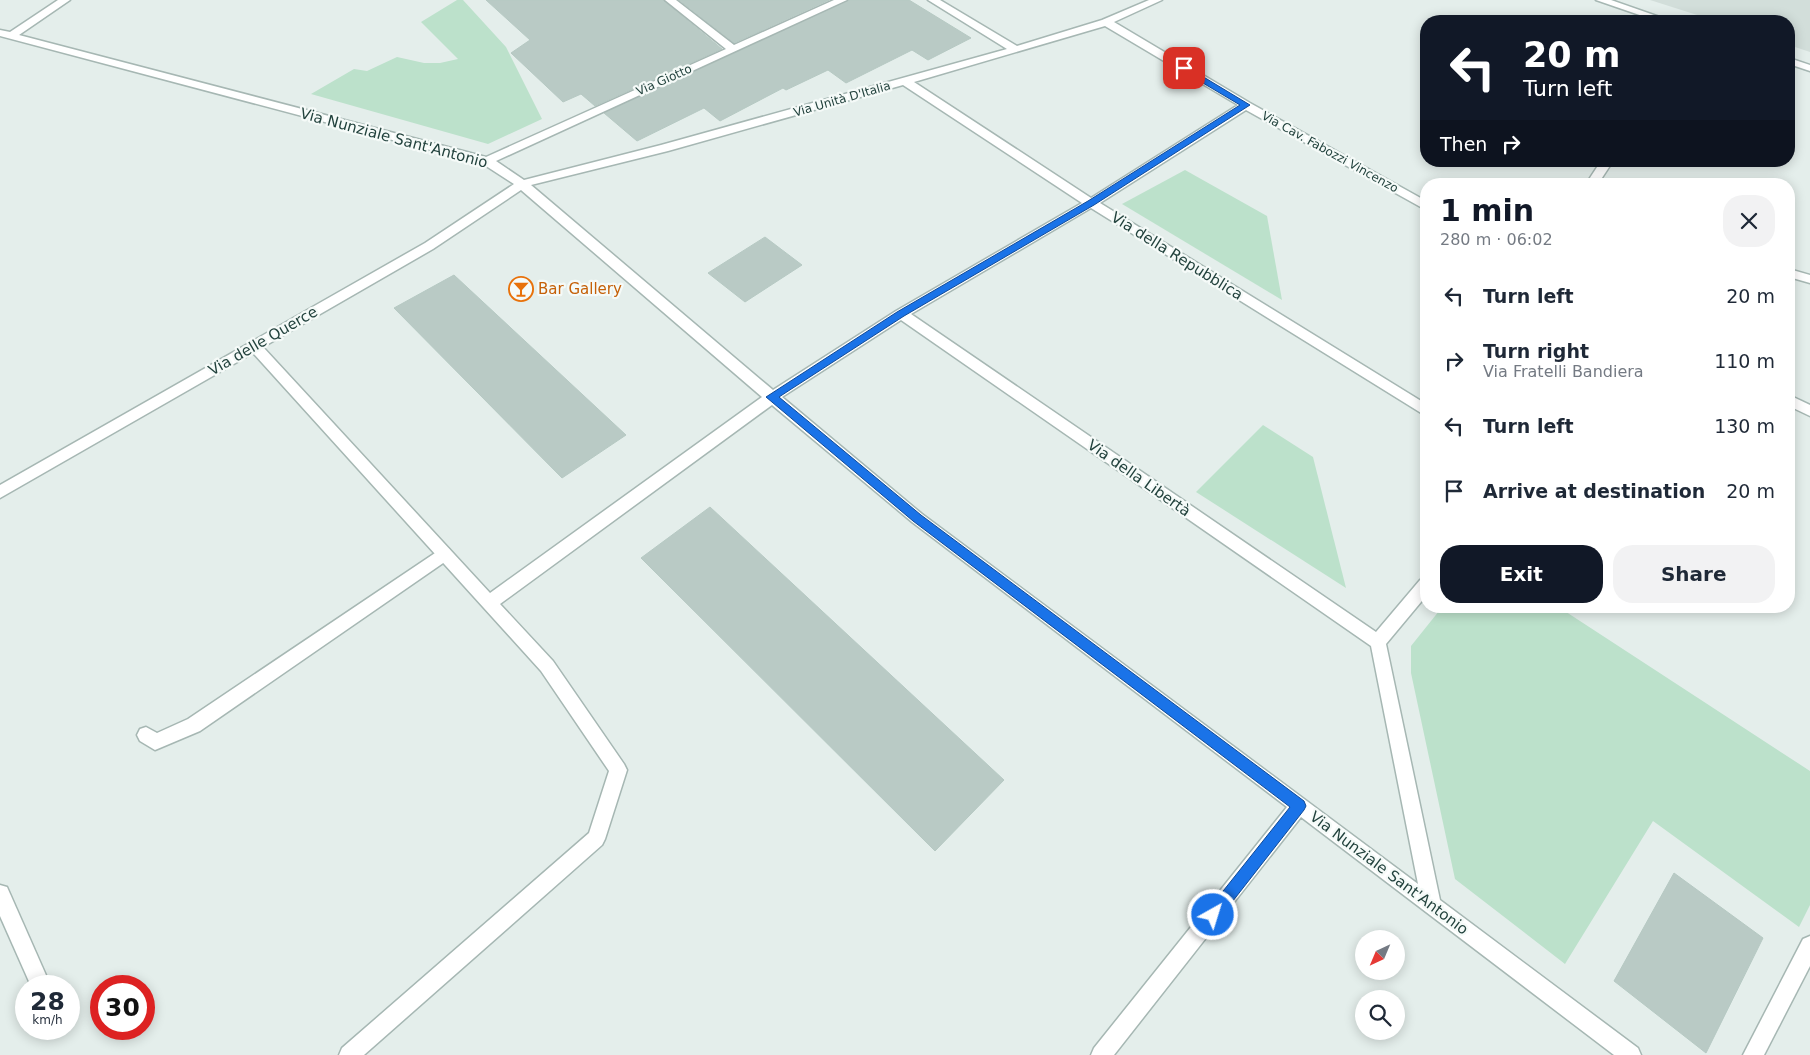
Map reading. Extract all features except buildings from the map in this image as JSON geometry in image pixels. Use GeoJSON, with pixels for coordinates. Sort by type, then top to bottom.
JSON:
{"type":"FeatureCollection","features":[{"type":"Feature","properties":{"kind":"street"},"geometry":{"type":"LineString","coordinates":[[6,34],[65,0]]}},
{"type":"Feature","properties":{"kind":"street"},"geometry":{"type":"LineString","coordinates":[[670,0],[733,49]]}},
{"type":"Feature","properties":{"kind":"street","name":"Via Giotto"},"geometry":{"type":"LineString","coordinates":[[487,161],[842,0]]}},
{"type":"Feature","properties":{"kind":"street"},"geometry":{"type":"LineString","coordinates":[[933,0],[1016,50]]}},
{"type":"Feature","properties":{"kind":"street","name":"Via Unità D'Italia"},"geometry":{"type":"LineString","coordinates":[[522,184],[664,148],[1016,50],[1106,22],[1157,0]]}},
{"type":"Feature","properties":{"kind":"street"},"geometry":{"type":"LineString","coordinates":[[1601,0],[1647,15]]}},
{"type":"Feature","properties":{"kind":"street","name":"Via Cav. Fabozzi Vincenzo"},"geometry":{"type":"LineString","coordinates":[[1106,22],[1246,105],[1420,203]]}},
{"type":"Feature","properties":{"kind":"street","name":"Via Nunziale Sant'Antonio"},"geometry":{"type":"LineString","coordinates":[[6,34],[487,161],[522,184],[917,518],[1632,1055]]}},
{"type":"Feature","properties":{"kind":"street"},"geometry":{"type":"LineString","coordinates":[[1795,64],[1810,68]]}},
{"type":"Feature","properties":{"kind":"street","name":"Via della Repubblica"},"geometry":{"type":"LineString","coordinates":[[905,81],[1091,203],[1420,407]]}},
{"type":"Feature","properties":{"kind":"street"},"geometry":{"type":"LineString","coordinates":[[489,603],[772,397],[901,314],[1091,203],[1246,105]]}},
{"type":"Feature","properties":{"kind":"street"},"geometry":{"type":"LineString","coordinates":[[1596,178],[1603,167]]}},
{"type":"Feature","properties":{"kind":"street","name":"Via delle Querce"},"geometry":{"type":"LineString","coordinates":[[0,492],[429,246],[522,184]]}},
{"type":"Feature","properties":{"kind":"street"},"geometry":{"type":"LineString","coordinates":[[1795,275],[1810,279]]}},
{"type":"Feature","properties":{"kind":"street","name":"Via della Libertà"},"geometry":{"type":"LineString","coordinates":[[901,314],[1378,642]]}},
{"type":"Feature","properties":{"kind":"street"},"geometry":{"type":"LineString","coordinates":[[254,346],[548,666],[618,770],[596,839],[349,1055]]}},
{"type":"Feature","properties":{"kind":"street"},"geometry":{"type":"LineString","coordinates":[[1795,403],[1810,411]]}},
{"type":"Feature","properties":{"kind":"street"},"geometry":{"type":"LineString","coordinates":[[146,735],[155,742],[194,725],[444,554]]}},
{"type":"Feature","properties":{"kind":"street"},"geometry":{"type":"LineString","coordinates":[[1420,591],[1378,642],[1432,905]]}},
{"type":"Feature","properties":{"kind":"street"},"geometry":{"type":"LineString","coordinates":[[1101,1055],[1299,806]]}},
{"type":"Feature","properties":{"kind":"street"},"geometry":{"type":"LineString","coordinates":[[0,894],[36,975]]}},
{"type":"Feature","properties":{"kind":"street"},"geometry":{"type":"LineString","coordinates":[[1753,1055],[1810,946]]}},
{"type":"Feature","properties":{"kind":"shaded area"},"geometry":{"type":"Polygon","coordinates":[[[1650,0],[1810,0],[1810,52],[1795,47],[1795,15],[1697,15],[1650,0]]]}},
{"type":"Feature","properties":{"kind":"green space"},"geometry":{"type":"Polygon","coordinates":[[[457,0],[463,0],[506,47],[542,119],[488,144],[311,94],[354,69],[367,71],[397,57],[424,63],[440,63],[458,59],[421,22],[457,0]]]}},
{"type":"Feature","properties":{"kind":"green space"},"geometry":{"type":"Polygon","coordinates":[[[1185,170],[1267,216],[1282,300],[1122,204],[1185,170]]]}},
{"type":"Feature","properties":{"kind":"green space"},"geometry":{"type":"Polygon","coordinates":[[[1263,425],[1313,457],[1346,588],[1196,492],[1263,425]]]}},
{"type":"Feature","properties":{"kind":"green space"},"geometry":{"type":"Polygon","coordinates":[[[1437,613],[1568,613],[1810,771],[1810,905],[1799,927],[1653,821],[1565,964],[1455,879],[1411,673],[1411,646],[1437,613]]]}},
{"type":"Feature","properties":{"kind":"place","name":"Bar Gallery"},"geometry":{"type":"Point","coordinates":[521,289]}},
{"type":"Feature","properties":{"kind":"route"},"geometry":{"type":"LineString","coordinates":[[1184,68],[1246,105],[1091,203],[901,314],[772,397],[917,518],[1299,806],[1213,915]]}}]}
